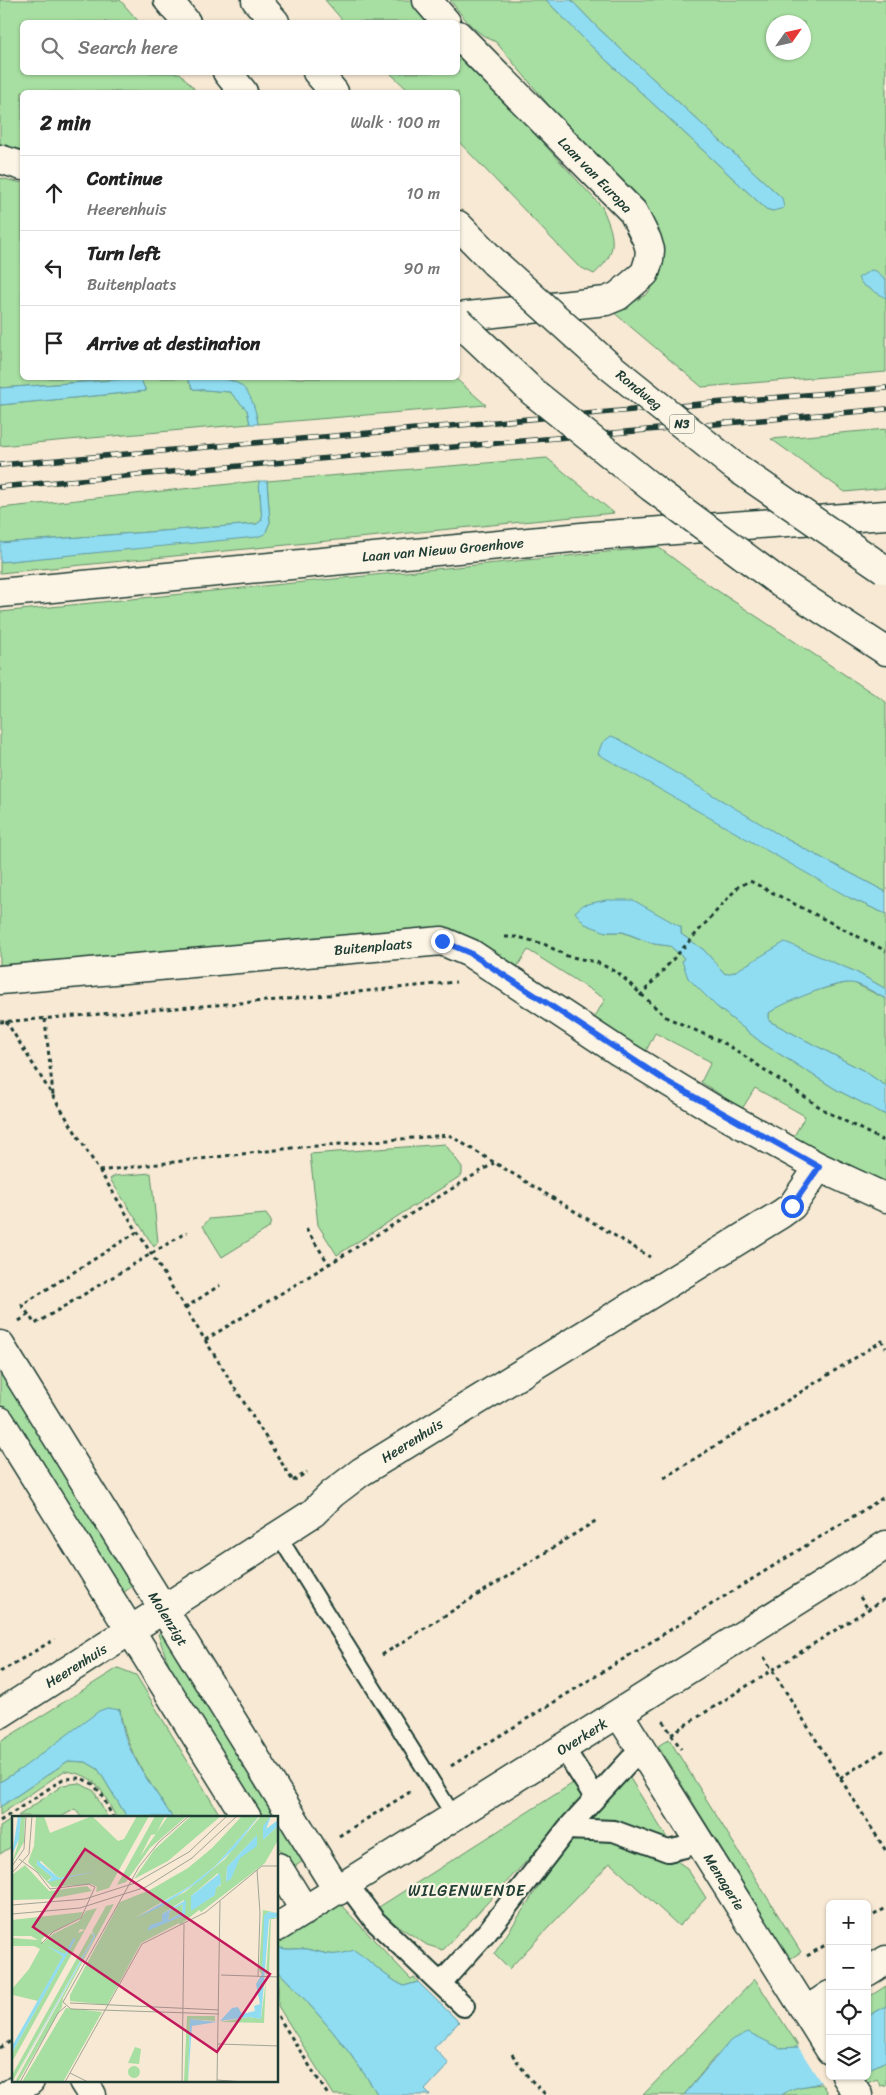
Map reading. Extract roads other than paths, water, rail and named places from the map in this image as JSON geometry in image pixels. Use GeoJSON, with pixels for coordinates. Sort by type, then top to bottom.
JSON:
{"type":"FeatureCollection","features":[{"type":"Feature","properties":{"kind":"main road"},"geometry":{"type":"LineString","coordinates":[[168,0],[184,20]]}},
{"type":"Feature","properties":{"kind":"main road"},"geometry":{"type":"LineString","coordinates":[[256,0],[273,20]]}},
{"type":"Feature","properties":{"kind":"main road"},"geometry":{"type":"LineString","coordinates":[[427,0],[444,20]]}},
{"type":"Feature","properties":{"kind":"main road","name":"Laan van Europa"},"geometry":{"type":"LineString","coordinates":[[460,37],[633,212],[641,226],[650,250],[646,273],[629,288],[606,301],[460,317]]}},
{"type":"Feature","properties":{"kind":"main road"},"geometry":{"type":"LineString","coordinates":[[229,75],[241,90]]}},
{"type":"Feature","properties":{"kind":"main road"},"geometry":{"type":"LineString","coordinates":[[320,75],[332,90]]}},
{"type":"Feature","properties":{"kind":"main road"},"geometry":{"type":"LineString","coordinates":[[0,159],[20,165]]}},
{"type":"Feature","properties":{"kind":"main road","name":"Rondweg"},"geometry":{"type":"LineString","coordinates":[[460,227],[494,262],[607,364],[734,466],[885,570]]}},
{"type":"Feature","properties":{"kind":"main road"},"geometry":{"type":"LineString","coordinates":[[460,323],[540,398],[651,487],[775,579],[886,651]]}},
{"type":"Feature","properties":{"kind":"main road","name":"Laan van Nieuw Groenhove"},"geometry":{"type":"LineString","coordinates":[[0,593],[592,536],[886,515]]}},
{"type":"Feature","properties":{"kind":"main road","name":"Buitenplaats"},"geometry":{"type":"LineString","coordinates":[[0,980],[442,941],[462,947],[666,1081],[819,1167],[886,1198]]}},
{"type":"Feature","properties":{"kind":"main road","name":"Heerenhuis"},"geometry":{"type":"LineString","coordinates":[[0,1714],[131,1632],[313,1513],[332,1494],[361,1472],[781,1214],[792,1206],[819,1167]]}},
{"type":"Feature","properties":{"kind":"main road","name":"Molenzigt"},"geometry":{"type":"LineString","coordinates":[[0,1345],[162,1610],[314,1852],[346,1892]]}},
{"type":"Feature","properties":{"kind":"main road"},"geometry":{"type":"LineString","coordinates":[[0,1421],[246,1816]]}},
{"type":"Feature","properties":{"kind":"main road","name":"Overkerk"},"geometry":{"type":"LineString","coordinates":[[279,1926],[305,1911],[346,1892],[455,1818],[886,1545]]}},
{"type":"Feature","properties":{"kind":"main road","name":"Menagerie"},"geometry":{"type":"LineString","coordinates":[[619,1714],[637,1756],[825,2042]]}},
{"type":"Feature","properties":{"kind":"main road"},"geometry":{"type":"LineString","coordinates":[[279,1869],[305,1911]]}},
{"type":"Feature","properties":{"kind":"main road"},"geometry":{"type":"LineString","coordinates":[[871,1969],[886,1960]]}},
{"type":"Feature","properties":{"kind":"main road"},"geometry":{"type":"LineString","coordinates":[[806,2011],[826,1998]]}},
{"type":"Feature","properties":{"kind":"main road"},"geometry":{"type":"LineString","coordinates":[[8,2095],[28,2082]]}},
{"type":"Feature","properties":{"kind":"main road"},"geometry":{"type":"LineString","coordinates":[[84,2082],[92,2095]]}},
{"type":"Feature","properties":{"kind":"street"},"geometry":{"type":"LineString","coordinates":[[441,1983],[488,1931],[567,1829],[595,1797],[637,1756]]}},
{"type":"Feature","properties":{"kind":"street"},"geometry":{"type":"LineString","coordinates":[[570,1758],[595,1797]]}},
{"type":"Feature","properties":{"kind":"street","name":"Menagerie"},"geometry":{"type":"LineString","coordinates":[[567,1829],[614,1831],[668,1851],[685,1847]]}},
{"type":"Feature","properties":{"kind":"street"},"geometry":{"type":"LineString","coordinates":[[346,1892],[464,2006]]}},
{"type":"Feature","properties":{"kind":"lane"},"geometry":{"type":"LineString","coordinates":[[278,1535],[455,1818]]}},
{"type":"Feature","properties":{"kind":"water"},"geometry":{"type":"Polygon","coordinates":[[[546,0],[571,0],[597,27],[782,198],[784,208],[773,211],[766,209],[589,44],[546,0]]]}},
{"type":"Feature","properties":{"kind":"water"},"geometry":{"type":"Polygon","coordinates":[[[871,270],[876,271],[886,280],[886,298],[863,285],[858,278],[871,270]]]}},
{"type":"Feature","properties":{"kind":"water"},"geometry":{"type":"Polygon","coordinates":[[[112,380],[141,380],[146,391],[0,405],[0,388],[112,380]]]}},
{"type":"Feature","properties":{"kind":"water"},"geometry":{"type":"Polygon","coordinates":[[[188,380],[228,380],[237,383],[244,388],[250,397],[255,408],[258,424],[250,424],[247,410],[230,392],[193,389],[188,380]]]}},
{"type":"Feature","properties":{"kind":"water"},"geometry":{"type":"Polygon","coordinates":[[[259,481],[267,481],[270,522],[265,534],[257,537],[0,562],[0,543],[257,524],[262,520],[259,481]]]}},
{"type":"Feature","properties":{"kind":"water"},"geometry":{"type":"Polygon","coordinates":[[[611,736],[788,840],[886,892],[886,914],[850,898],[598,754],[602,743],[611,736]]]}},
{"type":"Feature","properties":{"kind":"water"},"geometry":{"type":"Polygon","coordinates":[[[606,900],[633,900],[681,927],[681,934],[704,950],[725,974],[734,972],[785,942],[854,971],[886,989],[886,999],[854,983],[832,986],[808,994],[776,1009],[769,1013],[769,1021],[864,1071],[886,1086],[886,1115],[837,1090],[762,1043],[716,1006],[688,978],[682,961],[684,958],[670,946],[654,944],[623,932],[606,932],[585,924],[575,912],[583,905],[606,900]]]}},
{"type":"Feature","properties":{"kind":"water"},"geometry":{"type":"Polygon","coordinates":[[[107,1708],[120,1710],[126,1738],[132,1752],[171,1816],[126,1816],[98,1769],[86,1762],[68,1761],[0,1807],[0,1782],[21,1769],[99,1711],[107,1708]]]}},
{"type":"Feature","properties":{"kind":"water"},"geometry":{"type":"Polygon","coordinates":[[[279,1947],[306,1949],[334,1954],[354,1950],[391,1979],[404,1986],[418,1982],[459,2022],[434,2048],[449,2064],[425,2090],[430,2095],[378,2095],[356,2062],[305,2000],[279,1972],[279,1947]]]}},
{"type":"Feature","properties":{"kind":"water"},"geometry":{"type":"Polygon","coordinates":[[[886,2006],[886,2061],[871,2068],[871,2035],[871,2015],[886,2006]]]}},
{"type":"Feature","properties":{"kind":"water"},"geometry":{"type":"Polygon","coordinates":[[[748,2032],[780,2048],[799,2047],[826,2072],[826,2079],[819,2083],[788,2091],[782,2095],[684,2095],[730,2041],[748,2032]]]}},
{"type":"Feature","properties":{"kind":"railway"},"geometry":{"type":"LineString","coordinates":[[0,465],[886,388]]}},
{"type":"Feature","properties":{"kind":"railway"},"geometry":{"type":"LineString","coordinates":[[0,487],[886,409]]}},
{"type":"Feature","properties":{"kind":"district","name":"WILGENWENDE"},"geometry":{"type":"Point","coordinates":[467,1890]}}]}
